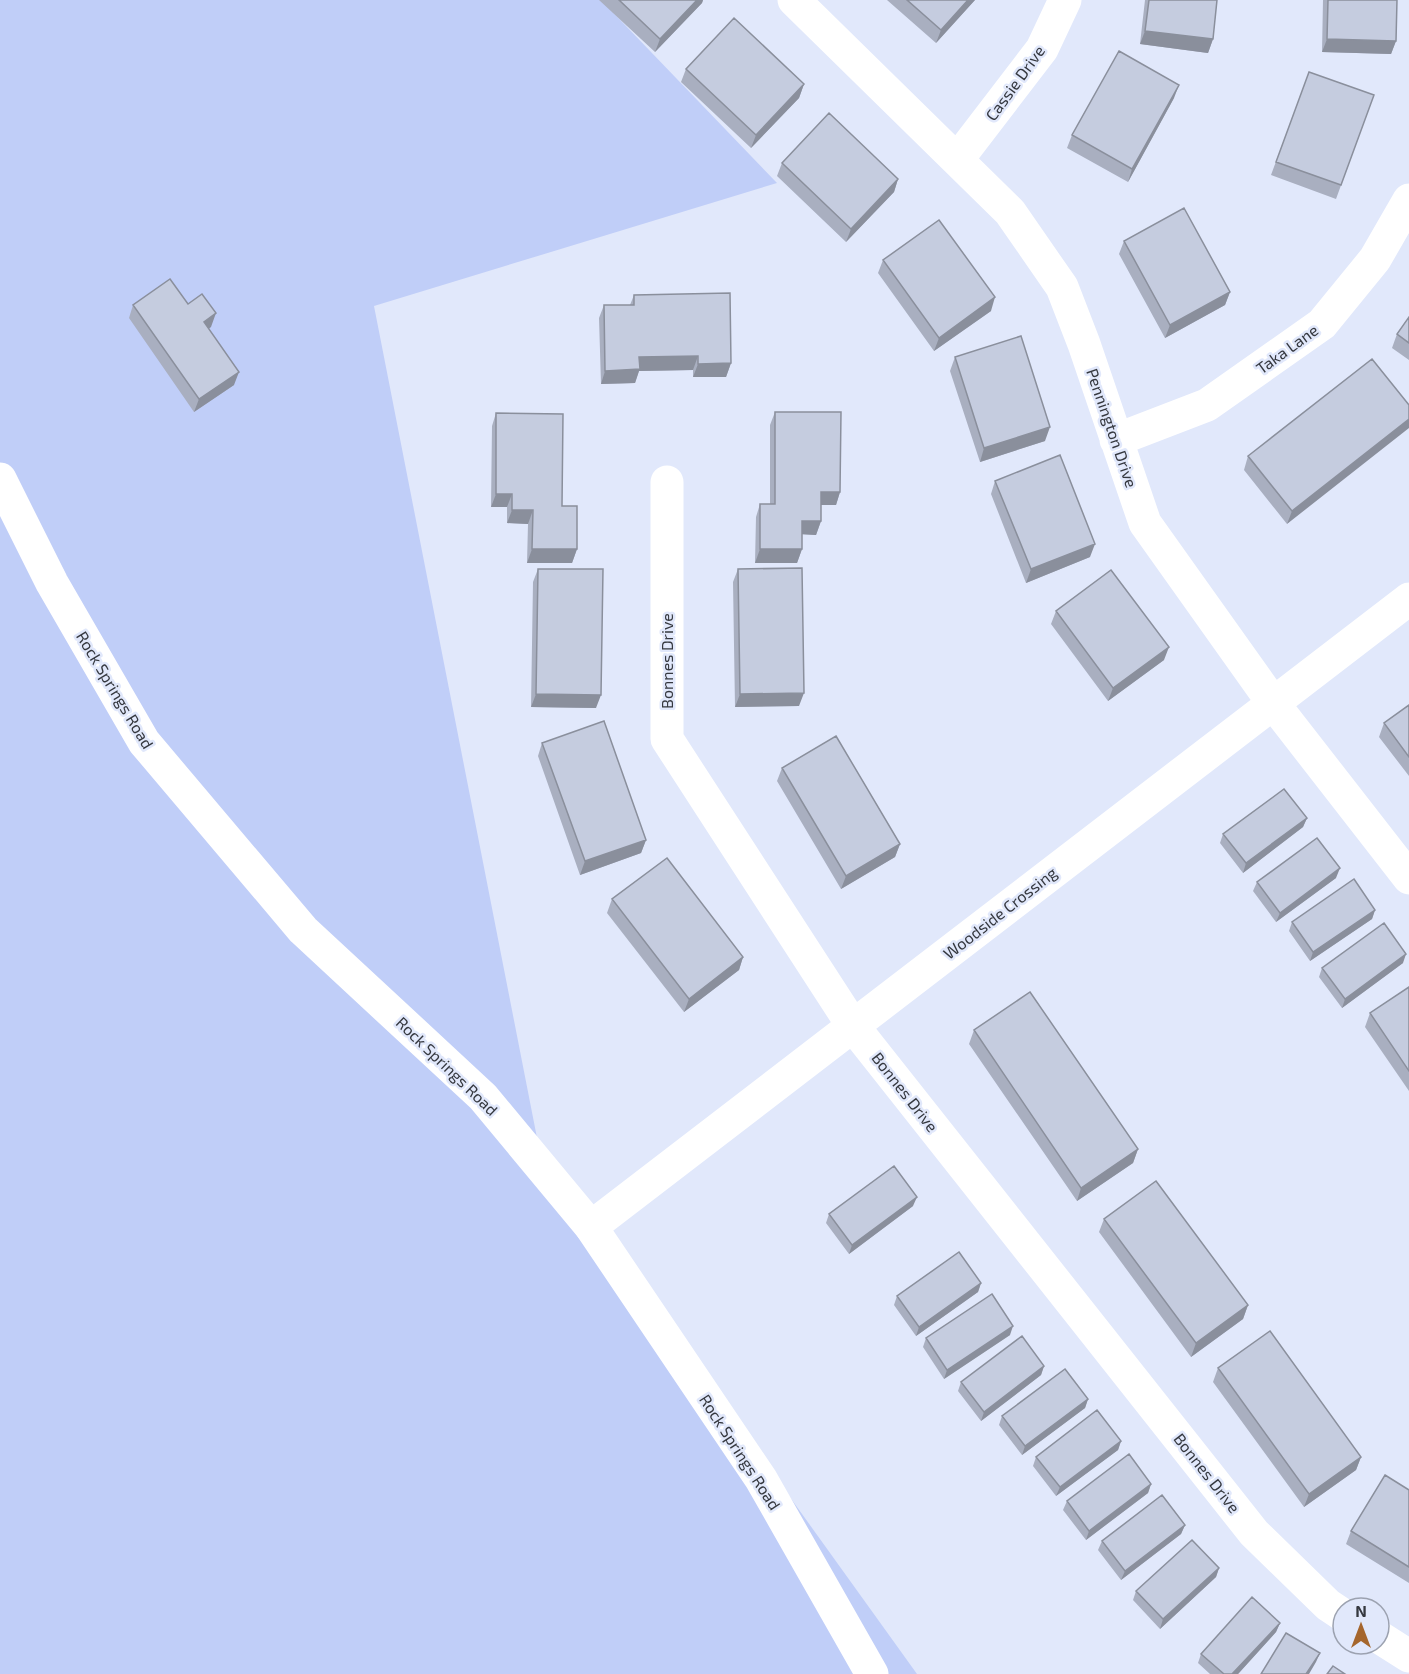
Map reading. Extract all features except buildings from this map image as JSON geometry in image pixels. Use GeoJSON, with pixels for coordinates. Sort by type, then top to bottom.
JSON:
{"type":"FeatureCollection","features":[{"type":"Feature","properties":{"kind":"street","name":"Pennington Drive"},"geometry":{"type":"LineString","coordinates":[[794,0],[1010,212],[1062,286],[1145,523],[1274,703],[1409,878]]}},
{"type":"Feature","properties":{"kind":"street","name":"Cassie Drive"},"geometry":{"type":"LineString","coordinates":[[957,160],[1042,49],[1065,0]]}},
{"type":"Feature","properties":{"kind":"street","name":"Taka Lane"},"geometry":{"type":"LineString","coordinates":[[1116,440],[1207,405],[1322,324],[1375,259],[1409,200]]}},
{"type":"Feature","properties":{"kind":"street","name":"Rock Springs Road"},"geometry":{"type":"LineString","coordinates":[[0,479],[52,583],[144,742],[303,930],[483,1097],[591,1227],[761,1479],[872,1674]]}},
{"type":"Feature","properties":{"kind":"street","name":"Bonnes Drive"},"geometry":{"type":"LineString","coordinates":[[667,482],[667,739],[853,1026],[1254,1533],[1331,1607]]}},
{"type":"Feature","properties":{"kind":"street","name":"Woodside Crossing"},"geometry":{"type":"LineString","coordinates":[[591,1227],[1409,599]]}},
{"type":"Feature","properties":{"kind":"street"},"geometry":{"type":"LineString","coordinates":[[1391,1645],[1409,1656]]}},
{"type":"Feature","properties":{"kind":"shaded area"},"geometry":{"type":"Polygon","coordinates":[[[0,0],[601,0],[777,183],[374,306],[539,1148],[917,1674],[0,1674],[0,0]]]}}]}
